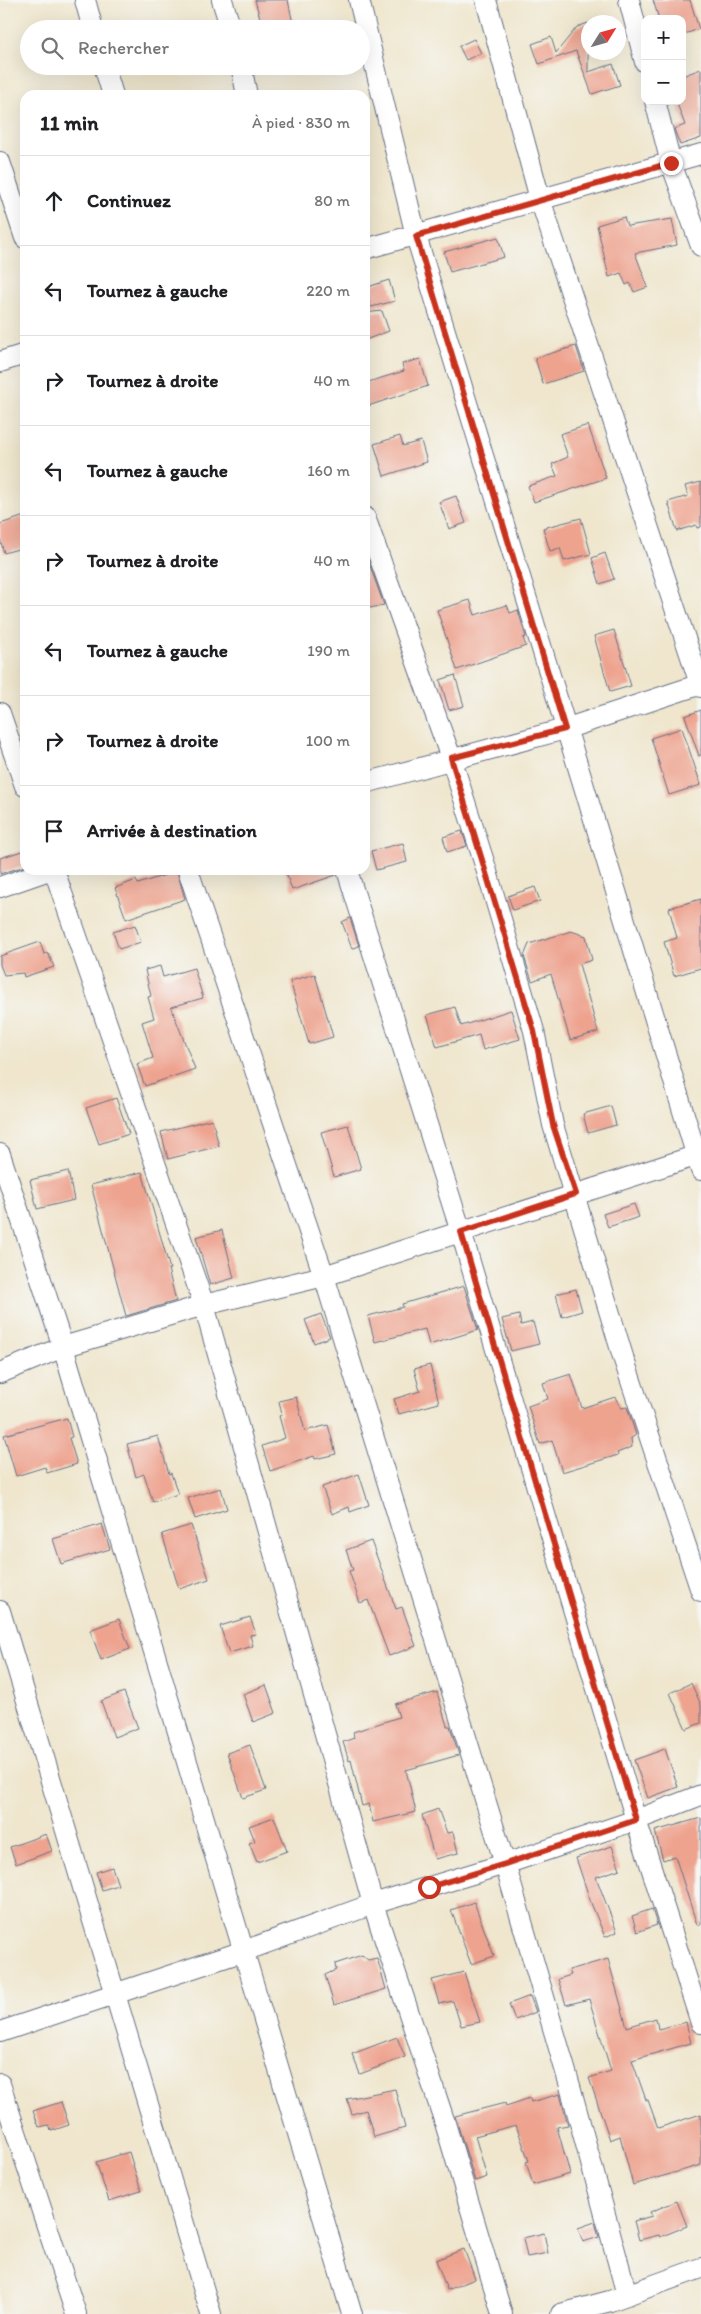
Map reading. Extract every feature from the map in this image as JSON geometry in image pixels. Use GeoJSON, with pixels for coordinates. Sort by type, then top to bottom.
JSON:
{"type":"FeatureCollection","features":[{"type":"Feature","properties":{"kind":"street"},"geometry":{"type":"LineString","coordinates":[[85,0],[91,20]]}},
{"type":"Feature","properties":{"kind":"street"},"geometry":{"type":"LineString","coordinates":[[222,0],[228,20]]}},
{"type":"Feature","properties":{"kind":"street"},"geometry":{"type":"LineString","coordinates":[[359,0],[364,20]]}},
{"type":"Feature","properties":{"kind":"street"},"geometry":{"type":"LineString","coordinates":[[370,782],[451,758],[565,729],[701,685],[540,199],[486,0]]}},
{"type":"Feature","properties":{"kind":"street"},"geometry":{"type":"LineString","coordinates":[[629,0],[644,60]]}},
{"type":"Feature","properties":{"kind":"street"},"geometry":{"type":"LineString","coordinates":[[0,1373],[63,1347],[204,1305],[324,1276],[576,1194],[699,1160],[565,729],[416,236],[370,46]]}},
{"type":"Feature","properties":{"kind":"street"},"geometry":{"type":"LineString","coordinates":[[107,75],[111,90]]}},
{"type":"Feature","properties":{"kind":"street"},"geometry":{"type":"LineString","coordinates":[[243,75],[247,90]]}},
{"type":"Feature","properties":{"kind":"street"},"geometry":{"type":"LineString","coordinates":[[656,105],[671,163],[701,246]]}},
{"type":"Feature","properties":{"kind":"street"},"geometry":{"type":"LineString","coordinates":[[370,248],[701,154]]}},
{"type":"Feature","properties":{"kind":"street"},"geometry":{"type":"LineString","coordinates":[[0,162],[20,223]]}},
{"type":"Feature","properties":{"kind":"street"},"geometry":{"type":"LineString","coordinates":[[0,362],[20,356]]}},
{"type":"Feature","properties":{"kind":"street"},"geometry":{"type":"LineString","coordinates":[[370,531],[451,758],[534,1031],[553,1125],[576,1194],[624,1360],[701,1591]]}},
{"type":"Feature","properties":{"kind":"street"},"geometry":{"type":"LineString","coordinates":[[0,713],[20,771]]}},
{"type":"Feature","properties":{"kind":"street"},"geometry":{"type":"LineString","coordinates":[[0,887],[35,875]]}},
{"type":"Feature","properties":{"kind":"street"},"geometry":{"type":"LineString","coordinates":[[56,875],[204,1305],[374,1904],[445,2123],[502,2314]]}},
{"type":"Feature","properties":{"kind":"street"},"geometry":{"type":"LineString","coordinates":[[190,875],[324,1276],[505,1864],[570,2086],[617,2303]]}},
{"type":"Feature","properties":{"kind":"street"},"geometry":{"type":"LineString","coordinates":[[349,875],[461,1232],[636,1820],[701,2023]]}},
{"type":"Feature","properties":{"kind":"street"},"geometry":{"type":"LineString","coordinates":[[0,1154],[63,1347],[352,2314]]}},
{"type":"Feature","properties":{"kind":"street"},"geometry":{"type":"LineString","coordinates":[[0,1611],[211,2314]]}},
{"type":"Feature","properties":{"kind":"street"},"geometry":{"type":"LineString","coordinates":[[0,2032],[244,1951],[374,1904],[505,1864],[636,1820],[701,1795]]}},
{"type":"Feature","properties":{"kind":"street"},"geometry":{"type":"LineString","coordinates":[[0,2084],[76,2314]]}},
{"type":"Feature","properties":{"kind":"street"},"geometry":{"type":"LineString","coordinates":[[561,2314],[617,2303],[701,2268]]}},
{"type":"Feature","properties":{"kind":"building"},"geometry":{"type":"Polygon","coordinates":[[[255,0],[288,0],[292,20],[260,20],[255,0]]]}},
{"type":"Feature","properties":{"kind":"building"},"geometry":{"type":"Polygon","coordinates":[[[653,0],[690,0],[699,29],[686,34],[686,15],[658,15],[653,0]]]}},
{"type":"Feature","properties":{"kind":"building"},"geometry":{"type":"Polygon","coordinates":[[[581,26],[581,60],[588,60],[588,72],[613,64],[620,85],[592,94],[576,51],[539,64],[532,44],[551,37],[556,53],[577,27],[581,26]]]}},
{"type":"Feature","properties":{"kind":"building"},"geometry":{"type":"Polygon","coordinates":[[[474,39],[481,53],[466,60],[459,46],[474,39]]]}},
{"type":"Feature","properties":{"kind":"building"},"geometry":{"type":"Polygon","coordinates":[[[701,69],[701,138],[680,145],[674,129],[685,125],[678,105],[686,105],[686,75],[701,69]]]}},
{"type":"Feature","properties":{"kind":"building"},"geometry":{"type":"Polygon","coordinates":[[[624,217],[627,226],[672,219],[677,245],[635,253],[648,287],[634,292],[630,283],[626,285],[621,273],[609,277],[597,225],[624,217]]]}},
{"type":"Feature","properties":{"kind":"building"},"geometry":{"type":"Polygon","coordinates":[[[498,237],[504,257],[450,272],[444,252],[498,237]]]}},
{"type":"Feature","properties":{"kind":"building"},"geometry":{"type":"Polygon","coordinates":[[[389,280],[395,301],[371,307],[370,286],[389,280]]]}},
{"type":"Feature","properties":{"kind":"building"},"geometry":{"type":"Polygon","coordinates":[[[382,311],[389,331],[370,338],[370,312],[382,311]]]}},
{"type":"Feature","properties":{"kind":"building"},"geometry":{"type":"Polygon","coordinates":[[[576,346],[584,371],[543,384],[535,358],[576,346]]]}},
{"type":"Feature","properties":{"kind":"building"},"geometry":{"type":"Polygon","coordinates":[[[420,359],[428,386],[370,405],[370,381],[404,371],[402,364],[420,359]]]}},
{"type":"Feature","properties":{"kind":"building"},"geometry":{"type":"Polygon","coordinates":[[[588,425],[606,478],[534,502],[528,486],[557,476],[552,464],[568,457],[560,434],[588,425]]]}},
{"type":"Feature","properties":{"kind":"building"},"geometry":{"type":"Polygon","coordinates":[[[400,436],[403,446],[421,441],[427,462],[384,476],[374,444],[400,436]]]}},
{"type":"Feature","properties":{"kind":"building"},"geometry":{"type":"Polygon","coordinates":[[[701,482],[701,527],[697,528],[696,525],[677,531],[668,502],[688,496],[685,486],[701,482]]]}},
{"type":"Feature","properties":{"kind":"building"},"geometry":{"type":"Polygon","coordinates":[[[456,496],[466,523],[449,529],[439,502],[456,496]]]}},
{"type":"Feature","properties":{"kind":"building"},"geometry":{"type":"Polygon","coordinates":[[[20,518],[20,548],[4,553],[0,539],[0,524],[20,518]]]}},
{"type":"Feature","properties":{"kind":"building"},"geometry":{"type":"Polygon","coordinates":[[[581,518],[591,554],[564,561],[560,548],[550,551],[543,528],[581,518]]]}},
{"type":"Feature","properties":{"kind":"building"},"geometry":{"type":"Polygon","coordinates":[[[605,553],[614,579],[600,584],[592,558],[605,553]]]}},
{"type":"Feature","properties":{"kind":"building"},"geometry":{"type":"Polygon","coordinates":[[[370,566],[384,605],[370,608],[370,566]]]}},
{"type":"Feature","properties":{"kind":"building"},"geometry":{"type":"Polygon","coordinates":[[[470,600],[475,615],[507,605],[510,613],[518,610],[526,637],[523,638],[526,646],[457,670],[437,610],[470,600]]]}},
{"type":"Feature","properties":{"kind":"building"},"geometry":{"type":"Polygon","coordinates":[[[614,630],[631,686],[610,692],[594,636],[614,630]]]}},
{"type":"Feature","properties":{"kind":"building"},"geometry":{"type":"Polygon","coordinates":[[[455,675],[464,706],[449,710],[440,680],[455,675]]]}},
{"type":"Feature","properties":{"kind":"building"},"geometry":{"type":"Polygon","coordinates":[[[701,710],[701,755],[699,756],[685,716],[701,710]]]}},
{"type":"Feature","properties":{"kind":"building"},"geometry":{"type":"Polygon","coordinates":[[[682,728],[701,785],[669,795],[651,738],[682,728]]]}},
{"type":"Feature","properties":{"kind":"building"},"geometry":{"type":"Polygon","coordinates":[[[462,831],[467,846],[447,852],[443,837],[462,831]]]}},
{"type":"Feature","properties":{"kind":"building"},"geometry":{"type":"Polygon","coordinates":[[[403,843],[407,862],[376,870],[371,851],[403,843]]]}},
{"type":"Feature","properties":{"kind":"building"},"geometry":{"type":"Polygon","coordinates":[[[20,852],[20,868],[0,874],[0,858],[20,852]]]}},
{"type":"Feature","properties":{"kind":"building"},"geometry":{"type":"Polygon","coordinates":[[[165,875],[178,875],[185,899],[126,919],[115,888],[136,880],[138,884],[165,875]]]}},
{"type":"Feature","properties":{"kind":"building"},"geometry":{"type":"Polygon","coordinates":[[[287,875],[336,875],[292,890],[287,875]]]}},
{"type":"Feature","properties":{"kind":"building"},"geometry":{"type":"Polygon","coordinates":[[[535,887],[540,901],[513,910],[508,896],[535,887]]]}},
{"type":"Feature","properties":{"kind":"building"},"geometry":{"type":"Polygon","coordinates":[[[701,899],[701,968],[674,976],[664,942],[677,938],[669,908],[701,899]]]}},
{"type":"Feature","properties":{"kind":"building"},"geometry":{"type":"Polygon","coordinates":[[[350,918],[359,946],[352,949],[342,922],[350,918]]]}},
{"type":"Feature","properties":{"kind":"building"},"geometry":{"type":"Polygon","coordinates":[[[135,925],[141,942],[119,949],[113,932],[135,925]]]}},
{"type":"Feature","properties":{"kind":"building"},"geometry":{"type":"Polygon","coordinates":[[[571,931],[586,936],[592,960],[579,964],[598,1032],[570,1040],[551,974],[532,981],[524,956],[529,944],[571,931]]]}},
{"type":"Feature","properties":{"kind":"building"},"geometry":{"type":"Polygon","coordinates":[[[40,942],[44,954],[48,953],[54,967],[24,977],[23,973],[4,975],[0,965],[0,956],[40,942]]]}},
{"type":"Feature","properties":{"kind":"building"},"geometry":{"type":"Polygon","coordinates":[[[160,966],[163,977],[194,968],[203,998],[171,1007],[195,1069],[145,1086],[137,1064],[153,1058],[142,1022],[154,1018],[148,997],[151,996],[145,970],[160,966]]]}},
{"type":"Feature","properties":{"kind":"building"},"geometry":{"type":"Polygon","coordinates":[[[315,974],[333,1037],[309,1044],[290,981],[315,974]]]}},
{"type":"Feature","properties":{"kind":"building"},"geometry":{"type":"Polygon","coordinates":[[[455,1007],[461,1026],[511,1010],[520,1039],[483,1050],[479,1035],[437,1047],[427,1015],[455,1007]]]}},
{"type":"Feature","properties":{"kind":"building"},"geometry":{"type":"Polygon","coordinates":[[[116,1098],[129,1134],[99,1144],[86,1108],[116,1098]]]}},
{"type":"Feature","properties":{"kind":"building"},"geometry":{"type":"Polygon","coordinates":[[[611,1106],[616,1125],[588,1133],[583,1114],[611,1106]]]}},
{"type":"Feature","properties":{"kind":"building"},"geometry":{"type":"Polygon","coordinates":[[[212,1119],[219,1146],[168,1159],[161,1132],[212,1119]]]}},
{"type":"Feature","properties":{"kind":"building"},"geometry":{"type":"Polygon","coordinates":[[[348,1125],[361,1169],[334,1177],[321,1132],[348,1125]]]}},
{"type":"Feature","properties":{"kind":"building"},"geometry":{"type":"Polygon","coordinates":[[[68,1171],[74,1200],[37,1209],[30,1180],[68,1171]]]}},
{"type":"Feature","properties":{"kind":"building"},"geometry":{"type":"Polygon","coordinates":[[[142,1172],[170,1269],[168,1269],[176,1301],[126,1316],[91,1185],[142,1172]]]}},
{"type":"Feature","properties":{"kind":"building"},"geometry":{"type":"Polygon","coordinates":[[[634,1204],[639,1217],[608,1227],[603,1214],[634,1204]]]}},
{"type":"Feature","properties":{"kind":"building"},"geometry":{"type":"Polygon","coordinates":[[[222,1230],[234,1278],[210,1285],[196,1237],[222,1230]]]}},
{"type":"Feature","properties":{"kind":"building"},"geometry":{"type":"Polygon","coordinates":[[[464,1286],[478,1330],[429,1345],[425,1329],[375,1342],[368,1316],[403,1307],[402,1304],[464,1286]]]}},
{"type":"Feature","properties":{"kind":"building"},"geometry":{"type":"Polygon","coordinates":[[[576,1289],[582,1311],[562,1317],[556,1294],[576,1289]]]}},
{"type":"Feature","properties":{"kind":"building"},"geometry":{"type":"Polygon","coordinates":[[[321,1314],[330,1337],[314,1343],[305,1320],[321,1314]]]}},
{"type":"Feature","properties":{"kind":"building"},"geometry":{"type":"Polygon","coordinates":[[[519,1315],[521,1325],[533,1322],[539,1344],[511,1351],[502,1319],[519,1315]]]}},
{"type":"Feature","properties":{"kind":"building"},"geometry":{"type":"Polygon","coordinates":[[[430,1365],[439,1403],[399,1414],[394,1399],[420,1391],[414,1369],[430,1365]]]}},
{"type":"Feature","properties":{"kind":"building"},"geometry":{"type":"Polygon","coordinates":[[[571,1374],[582,1408],[615,1397],[621,1408],[627,1407],[636,1435],[631,1438],[632,1447],[617,1453],[618,1455],[562,1472],[552,1440],[540,1444],[528,1406],[548,1399],[543,1383],[571,1374]]]}},
{"type":"Feature","properties":{"kind":"building"},"geometry":{"type":"Polygon","coordinates":[[[296,1397],[305,1431],[328,1425],[336,1454],[315,1459],[314,1456],[270,1471],[262,1446],[285,1438],[279,1416],[282,1415],[279,1401],[296,1397]]]}},
{"type":"Feature","properties":{"kind":"building"},"geometry":{"type":"Polygon","coordinates":[[[67,1418],[72,1437],[69,1438],[77,1464],[47,1473],[45,1467],[16,1476],[4,1435],[67,1418]]]}},
{"type":"Feature","properties":{"kind":"building"},"geometry":{"type":"Polygon","coordinates":[[[158,1436],[169,1474],[171,1473],[178,1494],[153,1502],[144,1474],[136,1477],[127,1444],[158,1436]]]}},
{"type":"Feature","properties":{"kind":"building"},"geometry":{"type":"Polygon","coordinates":[[[359,1474],[369,1505],[350,1512],[349,1507],[332,1514],[322,1487],[359,1474]]]}},
{"type":"Feature","properties":{"kind":"building"},"geometry":{"type":"Polygon","coordinates":[[[221,1488],[227,1509],[195,1519],[188,1498],[221,1488]]]}},
{"type":"Feature","properties":{"kind":"building"},"geometry":{"type":"Polygon","coordinates":[[[102,1524],[110,1549],[61,1564],[53,1539],[102,1524]]]}},
{"type":"Feature","properties":{"kind":"building"},"geometry":{"type":"Polygon","coordinates":[[[191,1525],[209,1579],[179,1589],[162,1534],[191,1525]]]}},
{"type":"Feature","properties":{"kind":"building"},"geometry":{"type":"Polygon","coordinates":[[[371,1541],[396,1609],[402,1607],[416,1646],[389,1656],[368,1600],[360,1603],[349,1571],[353,1570],[346,1550],[371,1541]]]}},
{"type":"Feature","properties":{"kind":"building"},"geometry":{"type":"Polygon","coordinates":[[[250,1617],[256,1634],[250,1635],[253,1646],[229,1653],[220,1626],[250,1617]]]}},
{"type":"Feature","properties":{"kind":"building"},"geometry":{"type":"Polygon","coordinates":[[[119,1619],[130,1649],[101,1660],[90,1630],[119,1619]]]}},
{"type":"Feature","properties":{"kind":"building"},"geometry":{"type":"Polygon","coordinates":[[[691,1683],[701,1705],[701,1723],[686,1729],[670,1693],[691,1683]]]}},
{"type":"Feature","properties":{"kind":"building"},"geometry":{"type":"Polygon","coordinates":[[[266,1685],[276,1713],[253,1722],[243,1694],[266,1685]]]}},
{"type":"Feature","properties":{"kind":"building"},"geometry":{"type":"Polygon","coordinates":[[[124,1692],[138,1728],[114,1737],[101,1701],[124,1692]]]}},
{"type":"Feature","properties":{"kind":"building"},"geometry":{"type":"Polygon","coordinates":[[[437,1692],[447,1726],[450,1726],[459,1755],[406,1770],[416,1812],[373,1822],[369,1804],[362,1806],[351,1760],[349,1761],[343,1742],[354,1738],[353,1732],[399,1717],[395,1704],[437,1692]]]}},
{"type":"Feature","properties":{"kind":"building"},"geometry":{"type":"Polygon","coordinates":[[[250,1745],[266,1790],[243,1798],[227,1753],[250,1745]]]}},
{"type":"Feature","properties":{"kind":"building"},"geometry":{"type":"Polygon","coordinates":[[[665,1749],[678,1787],[648,1798],[634,1760],[665,1749]]]}},
{"type":"Feature","properties":{"kind":"building"},"geometry":{"type":"Polygon","coordinates":[[[438,1809],[447,1833],[453,1832],[458,1853],[435,1859],[422,1815],[438,1809]]]}},
{"type":"Feature","properties":{"kind":"building"},"geometry":{"type":"Polygon","coordinates":[[[274,1817],[287,1851],[257,1862],[249,1843],[255,1841],[249,1826],[274,1817]]]}},
{"type":"Feature","properties":{"kind":"building"},"geometry":{"type":"Polygon","coordinates":[[[701,1818],[701,1925],[697,1925],[675,1856],[663,1860],[655,1831],[701,1818]]]}},
{"type":"Feature","properties":{"kind":"building"},"geometry":{"type":"Polygon","coordinates":[[[46,1834],[52,1851],[16,1864],[10,1847],[46,1834]]]}},
{"type":"Feature","properties":{"kind":"building"},"geometry":{"type":"Polygon","coordinates":[[[612,1846],[620,1869],[596,1877],[617,1932],[605,1937],[576,1858],[612,1846]]]}},
{"type":"Feature","properties":{"kind":"building"},"geometry":{"type":"Polygon","coordinates":[[[112,1867],[118,1885],[102,1890],[96,1872],[112,1867]]]}},
{"type":"Feature","properties":{"kind":"building"},"geometry":{"type":"Polygon","coordinates":[[[474,1902],[494,1956],[471,1964],[451,1910],[474,1902]]]}},
{"type":"Feature","properties":{"kind":"building"},"geometry":{"type":"Polygon","coordinates":[[[652,1909],[657,1925],[637,1932],[632,1916],[652,1909]]]}},
{"type":"Feature","properties":{"kind":"building"},"geometry":{"type":"Polygon","coordinates":[[[362,1955],[368,1960],[377,1958],[386,1989],[334,2005],[325,1975],[336,1970],[335,1964],[362,1955]]]}},
{"type":"Feature","properties":{"kind":"building"},"geometry":{"type":"Polygon","coordinates":[[[608,1959],[627,2027],[656,2018],[658,2029],[686,2022],[691,2043],[632,2060],[658,2128],[701,2114],[701,2165],[633,2185],[620,2136],[610,2140],[589,2078],[611,2071],[589,1999],[566,2005],[558,1979],[571,1975],[569,1970],[608,1959]]]}},
{"type":"Feature","properties":{"kind":"building"},"geometry":{"type":"Polygon","coordinates":[[[464,1972],[480,2022],[461,2026],[453,2001],[439,2004],[432,1980],[464,1972]]]}},
{"type":"Feature","properties":{"kind":"building"},"geometry":{"type":"Polygon","coordinates":[[[530,1996],[536,2012],[515,2020],[509,2004],[530,1996]]]}},
{"type":"Feature","properties":{"kind":"building"},"geometry":{"type":"Polygon","coordinates":[[[397,2037],[405,2057],[360,2074],[352,2054],[397,2037]]]}},
{"type":"Feature","properties":{"kind":"building"},"geometry":{"type":"Polygon","coordinates":[[[395,2089],[405,2128],[374,2137],[366,2110],[352,2114],[347,2099],[395,2089]]]}},
{"type":"Feature","properties":{"kind":"building"},"geometry":{"type":"Polygon","coordinates":[[[560,2094],[568,2125],[557,2127],[570,2174],[533,2185],[526,2162],[529,2161],[516,2125],[475,2136],[487,2177],[475,2181],[455,2116],[505,2103],[506,2106],[530,2098],[531,2102],[560,2094]]]}},
{"type":"Feature","properties":{"kind":"building"},"geometry":{"type":"Polygon","coordinates":[[[61,2102],[69,2125],[51,2131],[49,2125],[39,2127],[33,2111],[61,2102]]]}},
{"type":"Feature","properties":{"kind":"building"},"geometry":{"type":"Polygon","coordinates":[[[129,2152],[141,2191],[109,2201],[96,2162],[129,2152]]]}},
{"type":"Feature","properties":{"kind":"building"},"geometry":{"type":"Polygon","coordinates":[[[677,2201],[687,2226],[660,2237],[659,2235],[639,2240],[634,2221],[652,2216],[650,2212],[677,2201]]]}},
{"type":"Feature","properties":{"kind":"building"},"geometry":{"type":"Polygon","coordinates":[[[595,2222],[599,2237],[583,2242],[578,2228],[595,2222]]]}},
{"type":"Feature","properties":{"kind":"building"},"geometry":{"type":"Polygon","coordinates":[[[544,2233],[548,2253],[527,2257],[523,2238],[544,2233]]]}},
{"type":"Feature","properties":{"kind":"building"},"geometry":{"type":"Polygon","coordinates":[[[464,2249],[475,2279],[447,2290],[436,2260],[464,2249]]]}},
{"type":"Feature","properties":{"kind":"route"},"geometry":{"type":"LineString","coordinates":[[429,1887],[505,1864],[636,1820],[461,1232],[576,1194],[553,1125],[534,1031],[451,758],[565,729],[416,236],[671,163]]}}]}
